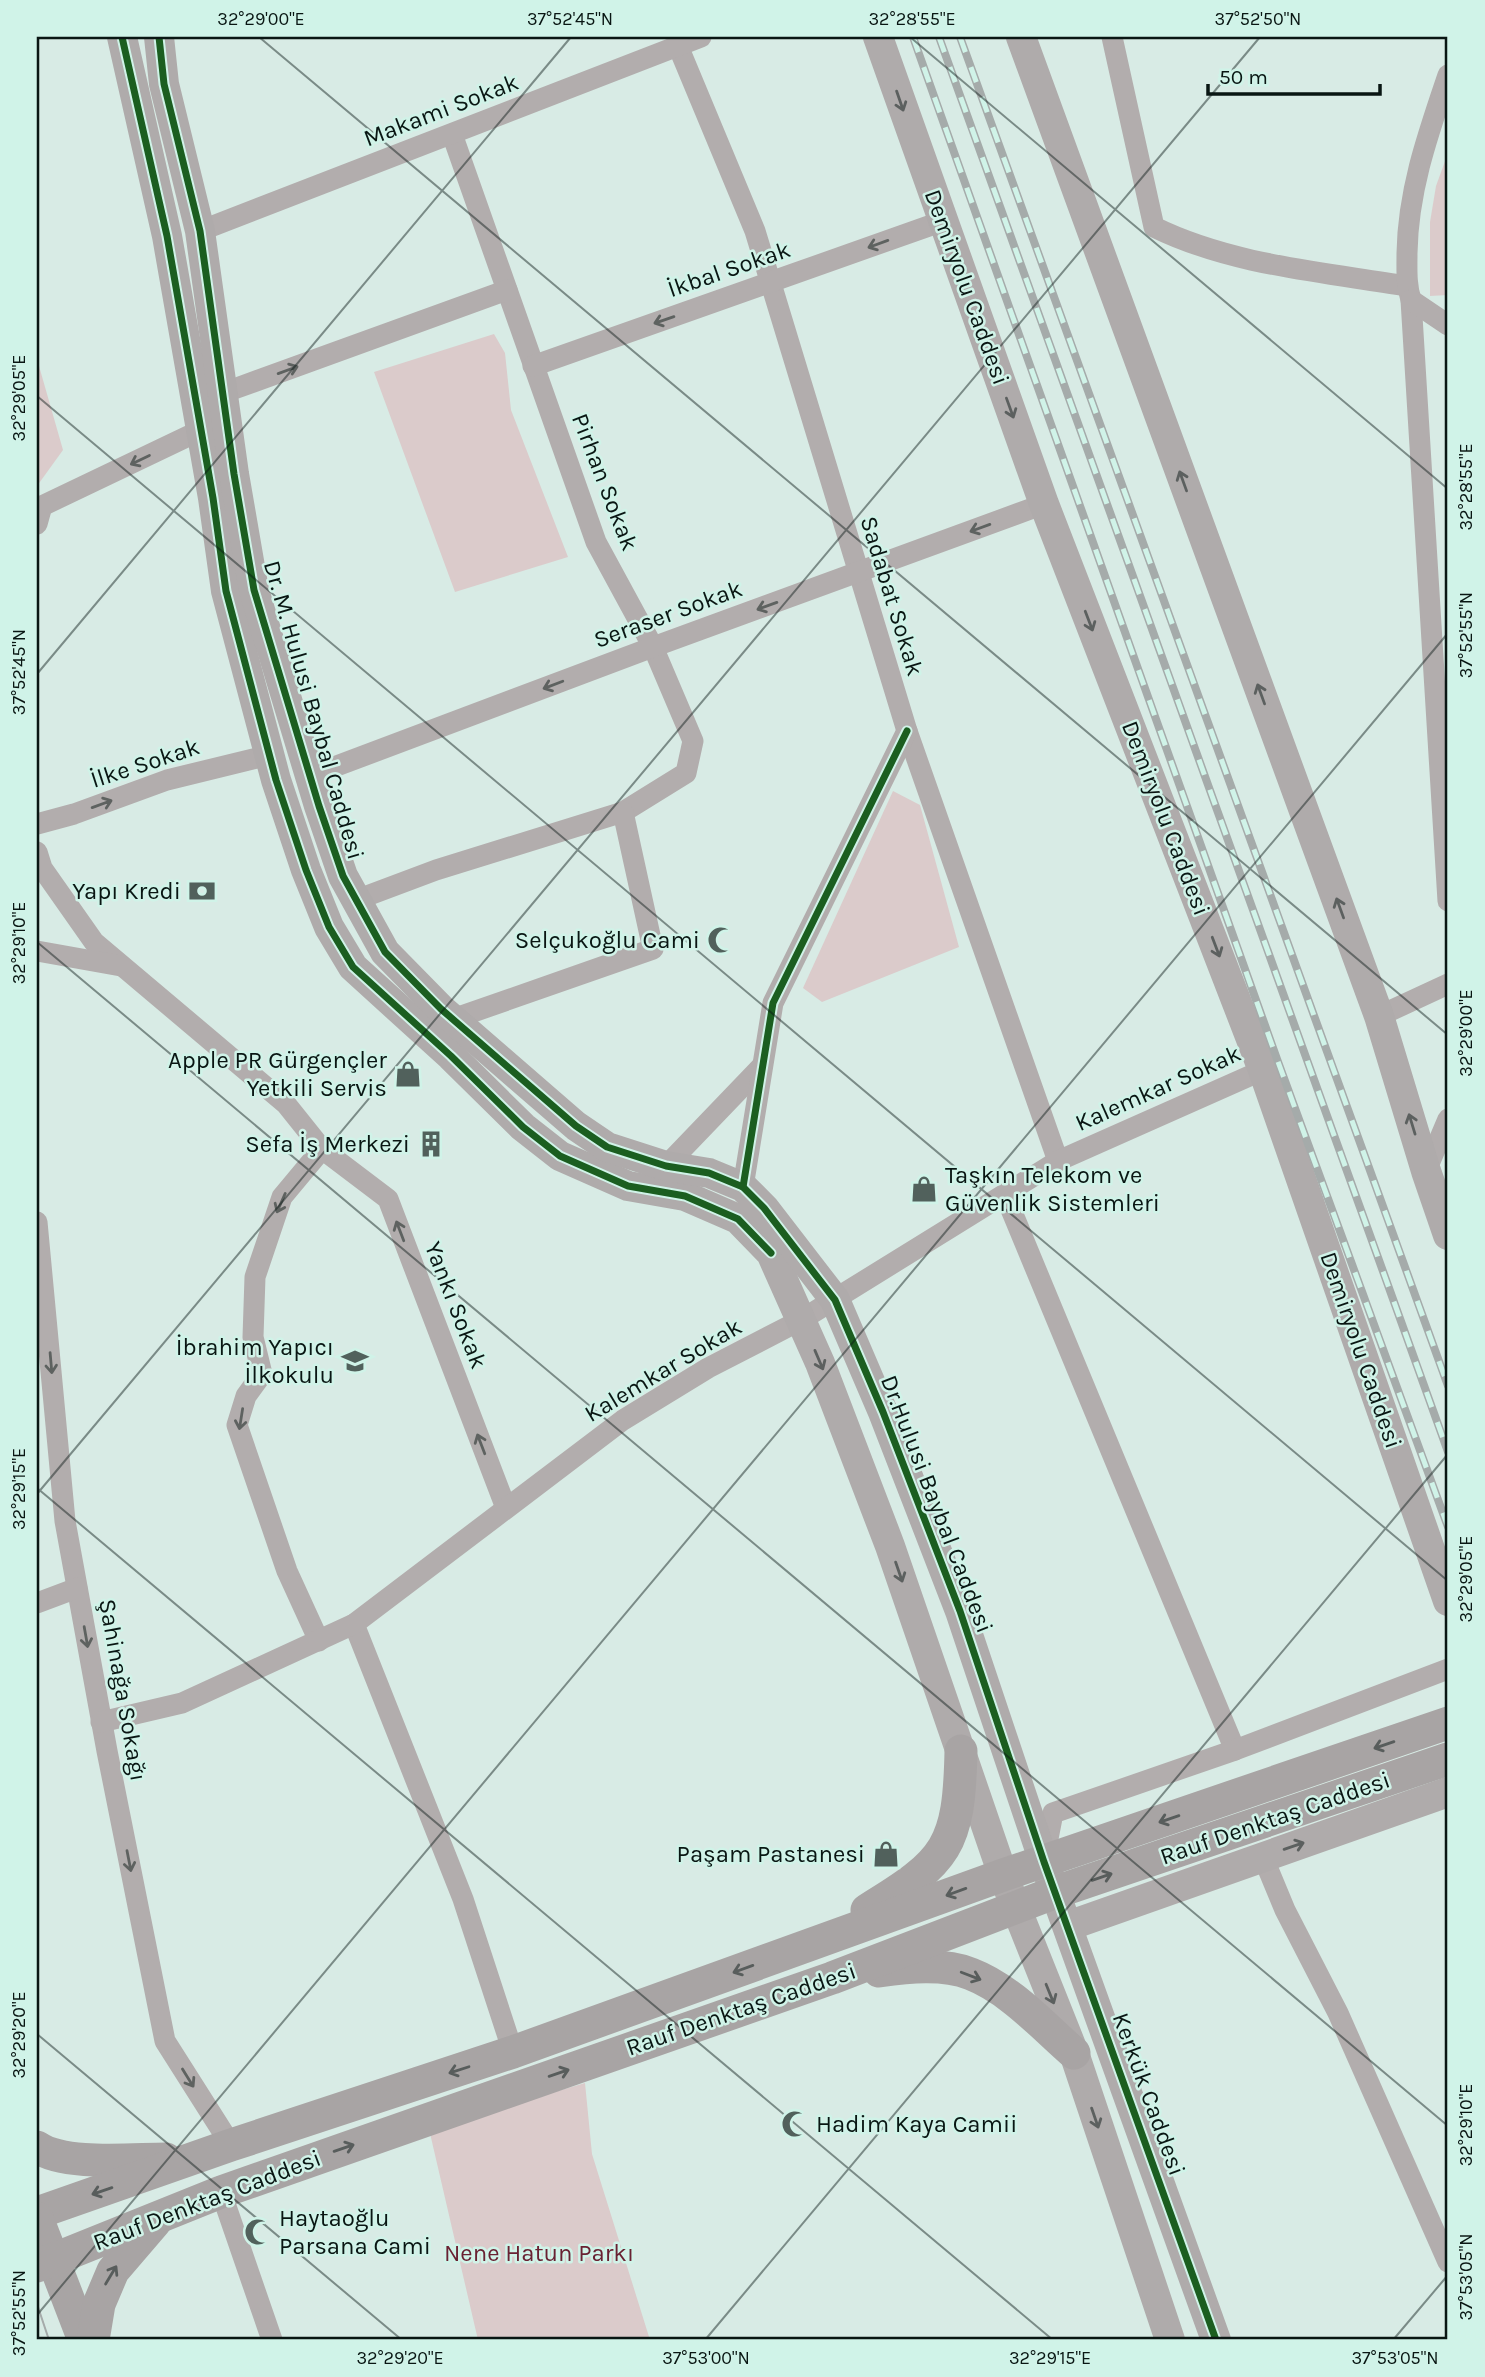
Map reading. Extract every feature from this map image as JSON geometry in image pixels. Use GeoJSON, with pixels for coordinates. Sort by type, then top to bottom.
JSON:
{"type":"FeatureCollection","features":[{"type":"Feature","properties":{"kind":"main road","name":"Rauf Denktaş Caddesi"},"geometry":{"type":"LineString","coordinates":[[37,2216],[231,2145],[513,2052],[1003,1875],[1448,1723]]}},
{"type":"Feature","properties":{"kind":"main road"},"geometry":{"type":"LineString","coordinates":[[801,1948],[914,1880],[940,1855],[957,1817],[961,1751]]}},
{"type":"Feature","properties":{"kind":"main road","name":"Rauf Denktaş Caddesi"},"geometry":{"type":"LineString","coordinates":[[44,2262],[221,2192],[832,1978],[1056,1892],[1448,1759]]}},
{"type":"Feature","properties":{"kind":"main road"},"geometry":{"type":"LineString","coordinates":[[832,1978],[901,1968],[947,1969],[970,1973],[1009,1997],[1074,2053]]}},
{"type":"Feature","properties":{"kind":"main road"},"geometry":{"type":"LineString","coordinates":[[37,2147],[56,2156],[73,2158],[189,2160]]}},
{"type":"Feature","properties":{"kind":"main road"},"geometry":{"type":"LineString","coordinates":[[37,2216],[44,2262],[84,2340]]}},
{"type":"Feature","properties":{"kind":"main road"},"geometry":{"type":"LineString","coordinates":[[93,2340],[99,2304],[113,2271],[159,2217]]}},
{"type":"Feature","properties":{"kind":"street","name":"Dr. M. Hulusi Baybal Caddesi"},"geometry":{"type":"LineString","coordinates":[[122,37],[167,236],[226,591],[269,755],[306,870],[329,927],[353,967],[451,1056],[523,1127],[560,1156],[628,1186],[685,1196],[738,1219],[771,1253],[801,1320]]}},
{"type":"Feature","properties":{"kind":"street","name":"Dr. M. Hulusi Baybal Caddesi"},"geometry":{"type":"LineString","coordinates":[[159,37],[164,85],[200,231],[254,590],[343,876],[385,953],[453,1019],[576,1126],[607,1147],[666,1166],[709,1173],[743,1187]]}},
{"type":"Feature","properties":{"kind":"street","name":"Makami Sokak"},"geometry":{"type":"LineString","coordinates":[[200,231],[701,37]]}},
{"type":"Feature","properties":{"kind":"street","name":"Demiryolu Caddesi"},"geometry":{"type":"LineString","coordinates":[[878,37],[1044,504],[1263,1070],[1448,1601]]}},
{"type":"Feature","properties":{"kind":"street"},"geometry":{"type":"LineString","coordinates":[[1021,37],[1379,1016],[1426,1171],[1442,1203],[1448,1235]]}},
{"type":"Feature","properties":{"kind":"street"},"geometry":{"type":"LineString","coordinates":[[1112,37],[1154,227],[1183,241],[1255,260],[1409,293],[1448,325]]}},
{"type":"Feature","properties":{"kind":"street","name":"Sadabat Sokak"},"geometry":{"type":"LineString","coordinates":[[678,46],[755,231],[906,731],[1058,1161]]}},
{"type":"Feature","properties":{"kind":"street"},"geometry":{"type":"LineString","coordinates":[[1448,75],[1418,165],[1408,219],[1409,293],[1438,562],[1448,901]]}},
{"type":"Feature","properties":{"kind":"street","name":"Pirhan Sokak"},"geometry":{"type":"LineString","coordinates":[[356,900],[436,870],[623,812],[686,773],[693,741],[653,648],[596,541],[452,134]]}},
{"type":"Feature","properties":{"kind":"street","name":"İkbal Sokak"},"geometry":{"type":"LineString","coordinates":[[533,366],[943,221]]}},
{"type":"Feature","properties":{"kind":"street"},"geometry":{"type":"LineString","coordinates":[[223,393],[507,290]]}},
{"type":"Feature","properties":{"kind":"street"},"geometry":{"type":"LineString","coordinates":[[37,524],[42,506],[201,430]]}},
{"type":"Feature","properties":{"kind":"street","name":"Seraser Sokak"},"geometry":{"type":"LineString","coordinates":[[310,776],[1044,504]]}},
{"type":"Feature","properties":{"kind":"street"},"geometry":{"type":"LineString","coordinates":[[743,1187],[773,1003],[906,731]]}},
{"type":"Feature","properties":{"kind":"street","name":"İlke Sokak"},"geometry":{"type":"LineString","coordinates":[[37,824],[74,814],[167,780],[269,755]]}},
{"type":"Feature","properties":{"kind":"street"},"geometry":{"type":"LineString","coordinates":[[453,1019],[653,949],[623,812]]}},
{"type":"Feature","properties":{"kind":"street","name":"Yankı Sokak"},"geometry":{"type":"LineString","coordinates":[[37,854],[42,868],[94,942],[286,1104],[322,1149],[388,1199],[506,1507]]}},
{"type":"Feature","properties":{"kind":"street"},"geometry":{"type":"LineString","coordinates":[[37,951],[122,966]]}},
{"type":"Feature","properties":{"kind":"street"},"geometry":{"type":"LineString","coordinates":[[1379,1016],[1448,984]]}},
{"type":"Feature","properties":{"kind":"street"},"geometry":{"type":"LineString","coordinates":[[666,1166],[762,1066]]}},
{"type":"Feature","properties":{"kind":"street","name":"Kalemkar Sokak"},"geometry":{"type":"LineString","coordinates":[[101,1722],[182,1703],[354,1624],[623,1420],[708,1368],[835,1300],[1058,1161],[1263,1070]]}},
{"type":"Feature","properties":{"kind":"street"},"geometry":{"type":"LineString","coordinates":[[1426,1171],[1448,1119]]}},
{"type":"Feature","properties":{"kind":"street"},"geometry":{"type":"LineString","coordinates":[[319,1641],[287,1571],[237,1425],[246,1396],[262,1374],[253,1337],[255,1277],[282,1197],[322,1149]]}},
{"type":"Feature","properties":{"kind":"street","name":"Dr.Hulusi Baybal Caddesi"},"geometry":{"type":"LineString","coordinates":[[743,1187],[764,1208],[835,1300],[883,1412],[960,1611],[1044,1861]]}},
{"type":"Feature","properties":{"kind":"street"},"geometry":{"type":"LineString","coordinates":[[1005,1195],[1235,1750]]}},
{"type":"Feature","properties":{"kind":"street","name":"Şahinağa Sokağı"},"geometry":{"type":"LineString","coordinates":[[37,1223],[65,1521],[101,1722],[165,2041],[231,2145]]}},
{"type":"Feature","properties":{"kind":"street"},"geometry":{"type":"LineString","coordinates":[[801,1320],[890,1546],[1015,1908],[1074,2053],[1170,2340]]}},
{"type":"Feature","properties":{"kind":"street"},"geometry":{"type":"LineString","coordinates":[[37,1603],[77,1588]]}},
{"type":"Feature","properties":{"kind":"street"},"geometry":{"type":"LineString","coordinates":[[354,1624],[463,1899],[513,2052]]}},
{"type":"Feature","properties":{"kind":"street"},"geometry":{"type":"LineString","coordinates":[[1044,1861],[1053,1813],[1235,1750],[1448,1669]]}},
{"type":"Feature","properties":{"kind":"street"},"geometry":{"type":"LineString","coordinates":[[1068,1926],[1448,1792]]}},
{"type":"Feature","properties":{"kind":"street"},"geometry":{"type":"LineString","coordinates":[[1263,1857],[1285,1910],[1338,2012],[1448,2262]]}},
{"type":"Feature","properties":{"kind":"street","name":"Kerkük Caddesi"},"geometry":{"type":"LineString","coordinates":[[1044,1861],[1216,2340]]}},
{"type":"Feature","properties":{"kind":"street"},"geometry":{"type":"LineString","coordinates":[[221,2192],[272,2340]]}},
{"type":"Feature","properties":{"kind":"green space"},"geometry":{"type":"Polygon","coordinates":[[[1448,153],[1448,295],[1430,296],[1430,222],[1436,186],[1448,153]]]}},
{"type":"Feature","properties":{"kind":"green space"},"geometry":{"type":"Polygon","coordinates":[[[494,334],[505,353],[511,410],[568,557],[455,592],[374,372],[494,334]]]}},
{"type":"Feature","properties":{"kind":"green space"},"geometry":{"type":"Polygon","coordinates":[[[37,359],[63,450],[37,486],[37,359]]]}},
{"type":"Feature","properties":{"kind":"green space"},"geometry":{"type":"Polygon","coordinates":[[[893,791],[920,805],[959,947],[822,1002],[803,988],[893,791]]]}},
{"type":"Feature","properties":{"kind":"green space","name":"Nene Hatun Parkı"},"geometry":{"type":"Polygon","coordinates":[[[585,2083],[592,2154],[650,2340],[478,2340],[429,2129],[585,2083]]]}},
{"type":"Feature","properties":{"kind":"tram line"},"geometry":{"type":"LineString","coordinates":[[37,2304],[49,2340]]}},
{"type":"Feature","properties":{"kind":"railway"},"geometry":{"type":"LineString","coordinates":[[913,37],[1277,1059],[1448,1527]]}},
{"type":"Feature","properties":{"kind":"railway"},"geometry":{"type":"LineString","coordinates":[[939,37],[1448,1452]]}},
{"type":"Feature","properties":{"kind":"railway"},"geometry":{"type":"LineString","coordinates":[[960,37],[1448,1386]]}},
{"type":"Feature","properties":{"kind":"cycle path"},"geometry":{"type":"LineString","coordinates":[[122,37],[167,236],[213,498],[226,591],[276,780],[306,870],[329,927],[353,967],[451,1056],[523,1127],[560,1156],[628,1186],[685,1196],[738,1219],[771,1253]]}},
{"type":"Feature","properties":{"kind":"cycle path"},"geometry":{"type":"LineString","coordinates":[[159,37],[164,84],[200,231],[234,474],[254,590],[319,806],[343,876],[385,952],[441,1009],[576,1126],[607,1147],[666,1166],[709,1173],[743,1187],[764,1208],[835,1300],[883,1412],[960,1611],[1044,1862],[1216,2340]]}},
{"type":"Feature","properties":{"kind":"cycle path"},"geometry":{"type":"LineString","coordinates":[[743,1187],[773,1003],[907,731]]}},
{"type":"Feature","properties":{"kind":"place","name":"Yapı Kredi"},"geometry":{"type":"Point","coordinates":[202,891]}},
{"type":"Feature","properties":{"kind":"place","name":"Selçukoğlu Cami"},"geometry":{"type":"Point","coordinates":[721,940]}},
{"type":"Feature","properties":{"kind":"place","name":"Apple PR Gürgençler Yetkili Servis"},"geometry":{"type":"Point","coordinates":[408,1074]}},
{"type":"Feature","properties":{"kind":"place","name":"Sefa İş Merkezi"},"geometry":{"type":"Point","coordinates":[431,1144]}},
{"type":"Feature","properties":{"kind":"place","name":"Taşkın Telekom ve Güvenlik Sistemleri"},"geometry":{"type":"Point","coordinates":[924,1189]}},
{"type":"Feature","properties":{"kind":"place","name":"İbrahim Yapıcı İlkokulu"},"geometry":{"type":"Point","coordinates":[355,1361]}},
{"type":"Feature","properties":{"kind":"place","name":"Paşam Pastanesi"},"geometry":{"type":"Point","coordinates":[886,1854]}},
{"type":"Feature","properties":{"kind":"place","name":"Hadim Kaya Camii"},"geometry":{"type":"Point","coordinates":[795,2124]}},
{"type":"Feature","properties":{"kind":"place","name":"Haytaoğlu Parsana Cami"},"geometry":{"type":"Point","coordinates":[258,2232]}}]}
